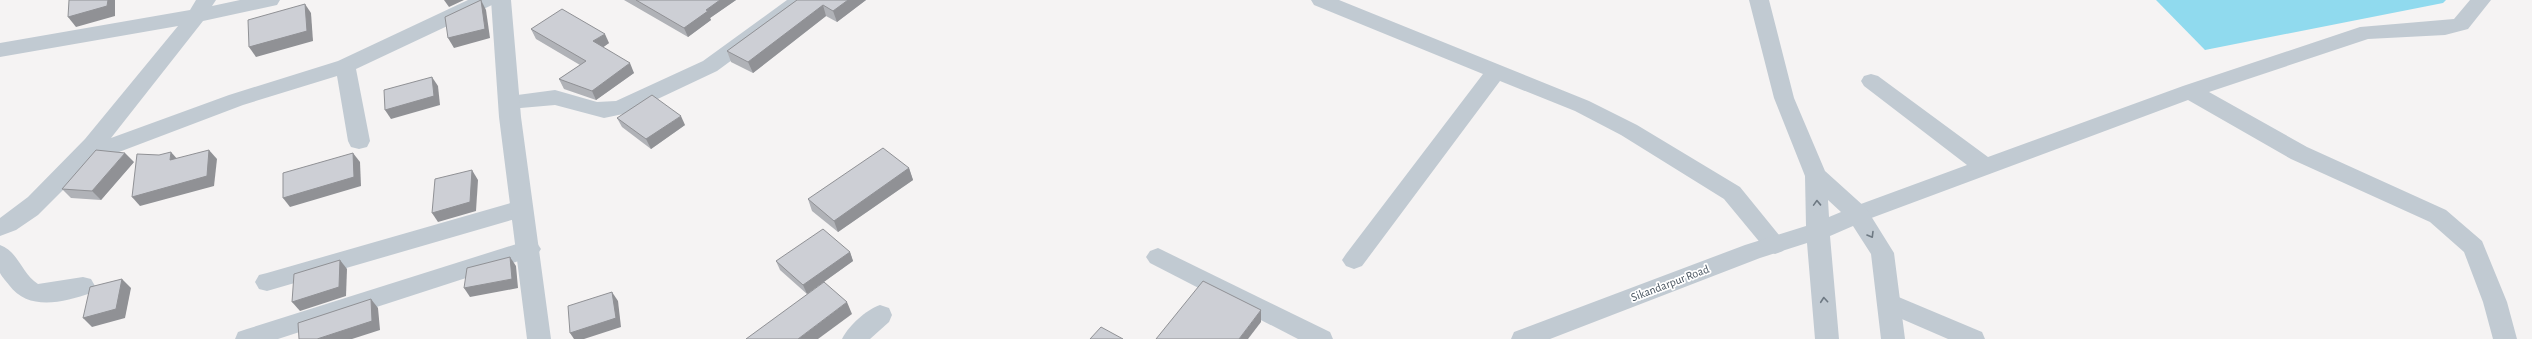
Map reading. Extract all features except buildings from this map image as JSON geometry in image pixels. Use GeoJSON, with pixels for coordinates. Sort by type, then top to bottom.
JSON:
{"type":"FeatureCollection","features":[{"type":"Feature","properties":{"kind":"street"},"geometry":{"type":"LineString","coordinates":[[0,50],[201,8],[270,0]]}},
{"type":"Feature","properties":{"kind":"street"},"geometry":{"type":"LineString","coordinates":[[86,156],[236,100],[345,66],[485,0]]}},
{"type":"Feature","properties":{"kind":"street"},"geometry":{"type":"LineString","coordinates":[[501,0],[509,102],[521,209],[529,249],[539,339]]}},
{"type":"Feature","properties":{"kind":"street"},"geometry":{"type":"LineString","coordinates":[[509,102],[548,97],[562,98],[595,111],[607,111],[621,108],[710,66],[800,0]]}},
{"type":"Feature","properties":{"kind":"street"},"geometry":{"type":"LineString","coordinates":[[1321,0],[1357,6],[1496,71],[1582,106],[1629,130],[1732,193],[1775,245]]}},
{"type":"Feature","properties":{"kind":"street"},"geometry":{"type":"LineString","coordinates":[[1759,0],[1784,98],[1816,176],[1818,231],[1827,339]]}},
{"type":"Feature","properties":{"kind":"street","name":"Sikandarpur Road"},"geometry":{"type":"LineString","coordinates":[[1523,339],[1775,245],[1818,231],[1858,214],[2190,91],[2367,32],[2445,28],[2461,24],[2481,0]]}},
{"type":"Feature","properties":{"kind":"street"},"geometry":{"type":"LineString","coordinates":[[2,229],[29,210],[86,156],[113,124],[201,8]]}},
{"type":"Feature","properties":{"kind":"street"},"geometry":{"type":"LineString","coordinates":[[345,66],[359,141]]}},
{"type":"Feature","properties":{"kind":"street"},"geometry":{"type":"LineString","coordinates":[[1354,260],[1496,71]]}},
{"type":"Feature","properties":{"kind":"street"},"geometry":{"type":"LineString","coordinates":[[1871,81],[1985,167]]}},
{"type":"Feature","properties":{"kind":"street"},"geometry":{"type":"LineString","coordinates":[[2190,91],[2299,153],[2438,216],[2474,247],[2496,302],[2506,339]]}},
{"type":"Feature","properties":{"kind":"street"},"geometry":{"type":"LineString","coordinates":[[1816,176],[1858,214],[1882,253],[1893,339]]}},
{"type":"Feature","properties":{"kind":"street"},"geometry":{"type":"LineString","coordinates":[[267,282],[521,209]]}},
{"type":"Feature","properties":{"kind":"street"},"geometry":{"type":"LineString","coordinates":[[247,339],[529,249]]}},
{"type":"Feature","properties":{"kind":"street"},"geometry":{"type":"LineString","coordinates":[[0,254],[25,289],[31,293],[42,294],[83,286]]}},
{"type":"Feature","properties":{"kind":"street"},"geometry":{"type":"LineString","coordinates":[[1158,257],[1321,339]]}},
{"type":"Feature","properties":{"kind":"street"},"geometry":{"type":"LineString","coordinates":[[1889,303],[1973,339]]}},
{"type":"Feature","properties":{"kind":"street"},"geometry":{"type":"LineString","coordinates":[[854,339],[880,315]]}},
{"type":"Feature","properties":{"kind":"water"},"geometry":{"type":"Polygon","coordinates":[[[2156,0],[2446,0],[2443,3],[2205,50],[2156,0]]]}}]}
